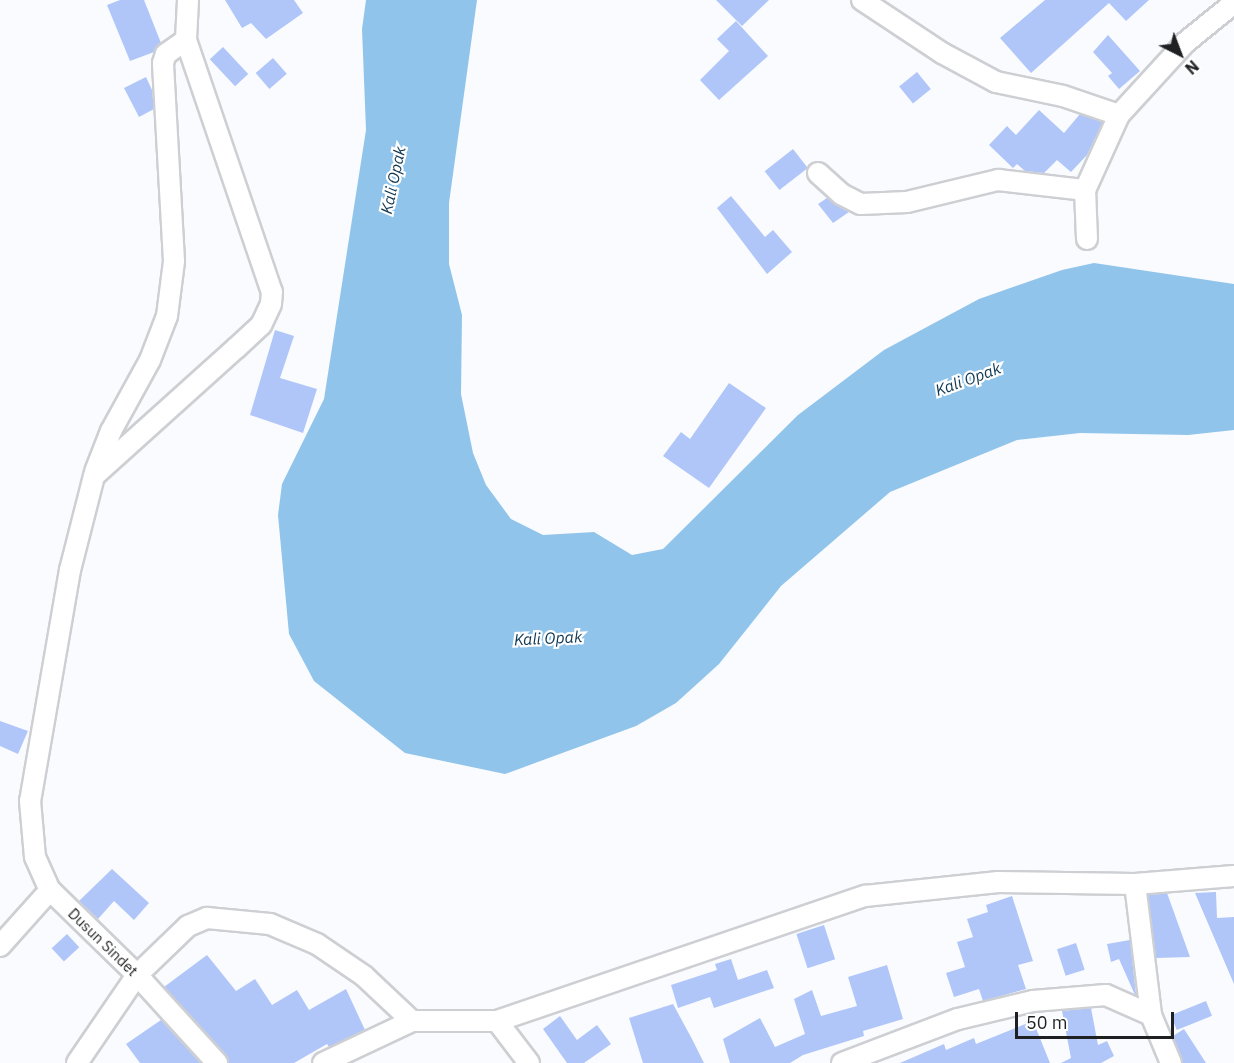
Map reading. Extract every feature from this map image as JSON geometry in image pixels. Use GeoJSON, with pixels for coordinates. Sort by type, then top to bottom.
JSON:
{"type":"FeatureCollection","features":[{"type":"Feature","properties":{"kind":"street"},"geometry":{"type":"LineString","coordinates":[[94,476],[261,325],[271,304],[272,292],[186,40],[188,0]]}},
{"type":"Feature","properties":{"kind":"street"},"geometry":{"type":"LineString","coordinates":[[862,0],[942,53],[996,82],[1063,96],[1119,115]]}},
{"type":"Feature","properties":{"kind":"street"},"geometry":{"type":"LineString","coordinates":[[1087,239],[1085,190],[1119,115],[1186,42],[1234,3]]}},
{"type":"Feature","properties":{"kind":"street","name":"Dusun Sindet"},"geometry":{"type":"LineString","coordinates":[[186,40],[166,54],[164,63],[174,261],[166,316],[150,360],[111,431],[94,476],[70,570],[33,764],[30,801],[35,857],[50,890],[137,975],[217,1063]]}},
{"type":"Feature","properties":{"kind":"street"},"geometry":{"type":"LineString","coordinates":[[818,173],[841,194],[861,204],[907,201],[998,180],[1085,190]]}},
{"type":"Feature","properties":{"kind":"street"},"geometry":{"type":"LineString","coordinates":[[323,1063],[412,1021],[497,1021],[865,896],[998,882],[1135,884],[1234,876]]}},
{"type":"Feature","properties":{"kind":"street"},"geometry":{"type":"LineString","coordinates":[[1135,884],[1151,1015],[1170,1063]]}},
{"type":"Feature","properties":{"kind":"street"},"geometry":{"type":"LineString","coordinates":[[0,946],[50,890]]}},
{"type":"Feature","properties":{"kind":"street"},"geometry":{"type":"LineString","coordinates":[[77,1063],[137,975],[188,926],[207,918],[270,924],[317,944],[364,976],[412,1021]]}},
{"type":"Feature","properties":{"kind":"street"},"geometry":{"type":"LineString","coordinates":[[844,1063],[958,1019],[1033,1001],[1106,995],[1151,1015]]}},
{"type":"Feature","properties":{"kind":"street"},"geometry":{"type":"LineString","coordinates":[[497,1021],[530,1063]]}},
{"type":"Feature","properties":{"kind":"water","name":"Kali Opak"},"geometry":{"type":"Polygon","coordinates":[[[366,0],[477,0],[449,203],[449,264],[462,315],[461,394],[473,453],[486,485],[511,519],[543,535],[594,532],[632,555],[663,549],[798,415],[884,350],[979,299],[1062,270],[1094,263],[1234,284],[1234,430],[1188,435],[1080,433],[1017,440],[890,492],[781,586],[719,664],[676,703],[636,726],[505,774],[405,753],[314,681],[289,634],[278,515],[282,484],[324,399],[366,130],[362,29],[366,0]]]}},
{"type":"Feature","properties":{"kind":"building"},"geometry":{"type":"Polygon","coordinates":[[[120,0],[144,0],[161,43],[154,52],[130,61],[107,5],[120,0]]]}},
{"type":"Feature","properties":{"kind":"building"},"geometry":{"type":"Polygon","coordinates":[[[225,0],[294,0],[303,13],[266,39],[251,23],[242,28],[225,0]]]}},
{"type":"Feature","properties":{"kind":"building"},"geometry":{"type":"Polygon","coordinates":[[[716,0],[769,0],[742,26],[716,0]]]}},
{"type":"Feature","properties":{"kind":"building"},"geometry":{"type":"Polygon","coordinates":[[[1045,0],[1149,0],[1126,21],[1109,3],[1031,73],[1000,38],[1045,0]]]}},
{"type":"Feature","properties":{"kind":"building"},"geometry":{"type":"Polygon","coordinates":[[[736,21],[768,56],[719,100],[700,80],[729,51],[717,39],[736,21]]]}},
{"type":"Feature","properties":{"kind":"building"},"geometry":{"type":"Polygon","coordinates":[[[1108,35],[1140,71],[1119,89],[1108,76],[1112,73],[1093,52],[1108,35]]]}},
{"type":"Feature","properties":{"kind":"building"},"geometry":{"type":"Polygon","coordinates":[[[223,47],[248,74],[235,86],[210,59],[223,47]]]}},
{"type":"Feature","properties":{"kind":"building"},"geometry":{"type":"Polygon","coordinates":[[[273,58],[287,74],[269,89],[256,73],[273,58]]]}},
{"type":"Feature","properties":{"kind":"building"},"geometry":{"type":"Polygon","coordinates":[[[917,72],[931,89],[913,104],[899,86],[917,72]]]}},
{"type":"Feature","properties":{"kind":"building"},"geometry":{"type":"Polygon","coordinates":[[[146,77],[152,90],[154,109],[139,117],[124,88],[146,77]]]}},
{"type":"Feature","properties":{"kind":"building"},"geometry":{"type":"Polygon","coordinates":[[[1039,110],[1064,133],[1080,114],[1103,122],[1087,155],[1071,172],[1057,160],[1044,173],[1025,171],[1017,164],[1013,168],[989,145],[1007,126],[1016,135],[1039,110]]]}},
{"type":"Feature","properties":{"kind":"building"},"geometry":{"type":"Polygon","coordinates":[[[793,149],[808,168],[779,190],[765,171],[793,149]]]}},
{"type":"Feature","properties":{"kind":"building"},"geometry":{"type":"Polygon","coordinates":[[[731,196],[765,237],[773,230],[792,252],[767,274],[717,208],[731,196]]]}},
{"type":"Feature","properties":{"kind":"building"},"geometry":{"type":"Polygon","coordinates":[[[827,198],[849,212],[833,223],[818,204],[827,198]]]}},
{"type":"Feature","properties":{"kind":"building"},"geometry":{"type":"Polygon","coordinates":[[[275,330],[294,336],[280,378],[317,389],[303,433],[250,415],[275,330]]]}},
{"type":"Feature","properties":{"kind":"building"},"geometry":{"type":"Polygon","coordinates":[[[729,383],[766,408],[709,488],[663,456],[681,432],[690,439],[729,383]]]}},
{"type":"Feature","properties":{"kind":"building"},"geometry":{"type":"Polygon","coordinates":[[[0,721],[28,731],[18,754],[0,746],[0,721]]]}},
{"type":"Feature","properties":{"kind":"building"},"geometry":{"type":"Polygon","coordinates":[[[112,869],[149,903],[134,920],[114,901],[98,919],[79,901],[112,869]]]}},
{"type":"Feature","properties":{"kind":"building"},"geometry":{"type":"Polygon","coordinates":[[[1216,892],[1217,918],[1234,917],[1234,984],[1195,893],[1216,892]]]}},
{"type":"Feature","properties":{"kind":"building"},"geometry":{"type":"Polygon","coordinates":[[[1167,893],[1190,957],[1156,958],[1148,895],[1167,893]]]}},
{"type":"Feature","properties":{"kind":"building"},"geometry":{"type":"Polygon","coordinates":[[[1012,896],[1033,961],[1018,965],[1026,989],[983,1001],[979,989],[954,997],[946,973],[965,967],[957,942],[973,937],[967,919],[988,912],[986,905],[1012,896]]]}},
{"type":"Feature","properties":{"kind":"building"},"geometry":{"type":"Polygon","coordinates":[[[824,925],[835,959],[808,968],[796,934],[824,925]]]}},
{"type":"Feature","properties":{"kind":"building"},"geometry":{"type":"Polygon","coordinates":[[[67,934],[79,947],[64,961],[52,948],[67,934]]]}},
{"type":"Feature","properties":{"kind":"building"},"geometry":{"type":"Polygon","coordinates":[[[1130,940],[1135,995],[1119,959],[1111,962],[1107,944],[1130,940]]]}},
{"type":"Feature","properties":{"kind":"building"},"geometry":{"type":"Polygon","coordinates":[[[1076,943],[1085,970],[1066,976],[1057,949],[1076,943]]]}},
{"type":"Feature","properties":{"kind":"building"},"geometry":{"type":"Polygon","coordinates":[[[207,955],[236,991],[255,979],[272,1005],[297,990],[309,1010],[346,989],[365,1030],[329,1047],[327,1044],[294,1063],[229,1063],[226,1055],[164,987],[207,955]]]}},
{"type":"Feature","properties":{"kind":"building"},"geometry":{"type":"Polygon","coordinates":[[[731,959],[738,980],[767,970],[774,988],[714,1008],[710,997],[678,1008],[671,985],[717,970],[715,964],[731,959]]]}},
{"type":"Feature","properties":{"kind":"building"},"geometry":{"type":"Polygon","coordinates":[[[887,965],[903,1019],[863,1031],[864,1036],[803,1055],[790,1063],[730,1063],[723,1039],[760,1018],[775,1047],[805,1034],[794,999],[812,990],[821,1016],[857,1006],[848,977],[887,965]]]}},
{"type":"Feature","properties":{"kind":"building"},"geometry":{"type":"Polygon","coordinates":[[[1206,1001],[1212,1016],[1177,1030],[1171,1015],[1206,1001]]]}},
{"type":"Feature","properties":{"kind":"building"},"geometry":{"type":"Polygon","coordinates":[[[673,1004],[704,1063],[643,1063],[629,1018],[673,1004]]]}},
{"type":"Feature","properties":{"kind":"building"},"geometry":{"type":"Polygon","coordinates":[[[1091,1008],[1098,1045],[1107,1041],[1114,1056],[1101,1063],[1061,1063],[1071,1058],[1062,1011],[1091,1008]]]}},
{"type":"Feature","properties":{"kind":"building"},"geometry":{"type":"Polygon","coordinates":[[[560,1016],[577,1040],[597,1025],[611,1044],[584,1063],[567,1063],[543,1029],[560,1016]]]}},
{"type":"Feature","properties":{"kind":"building"},"geometry":{"type":"Polygon","coordinates":[[[161,1020],[201,1063],[140,1063],[126,1044],[161,1020]]]}},
{"type":"Feature","properties":{"kind":"building"},"geometry":{"type":"Polygon","coordinates":[[[1033,1021],[1050,1063],[900,1063],[944,1044],[946,1050],[974,1038],[976,1044],[1033,1021]]]}},
{"type":"Feature","properties":{"kind":"building"},"geometry":{"type":"Polygon","coordinates":[[[1184,1029],[1206,1063],[1183,1063],[1173,1036],[1184,1029]]]}}]}
